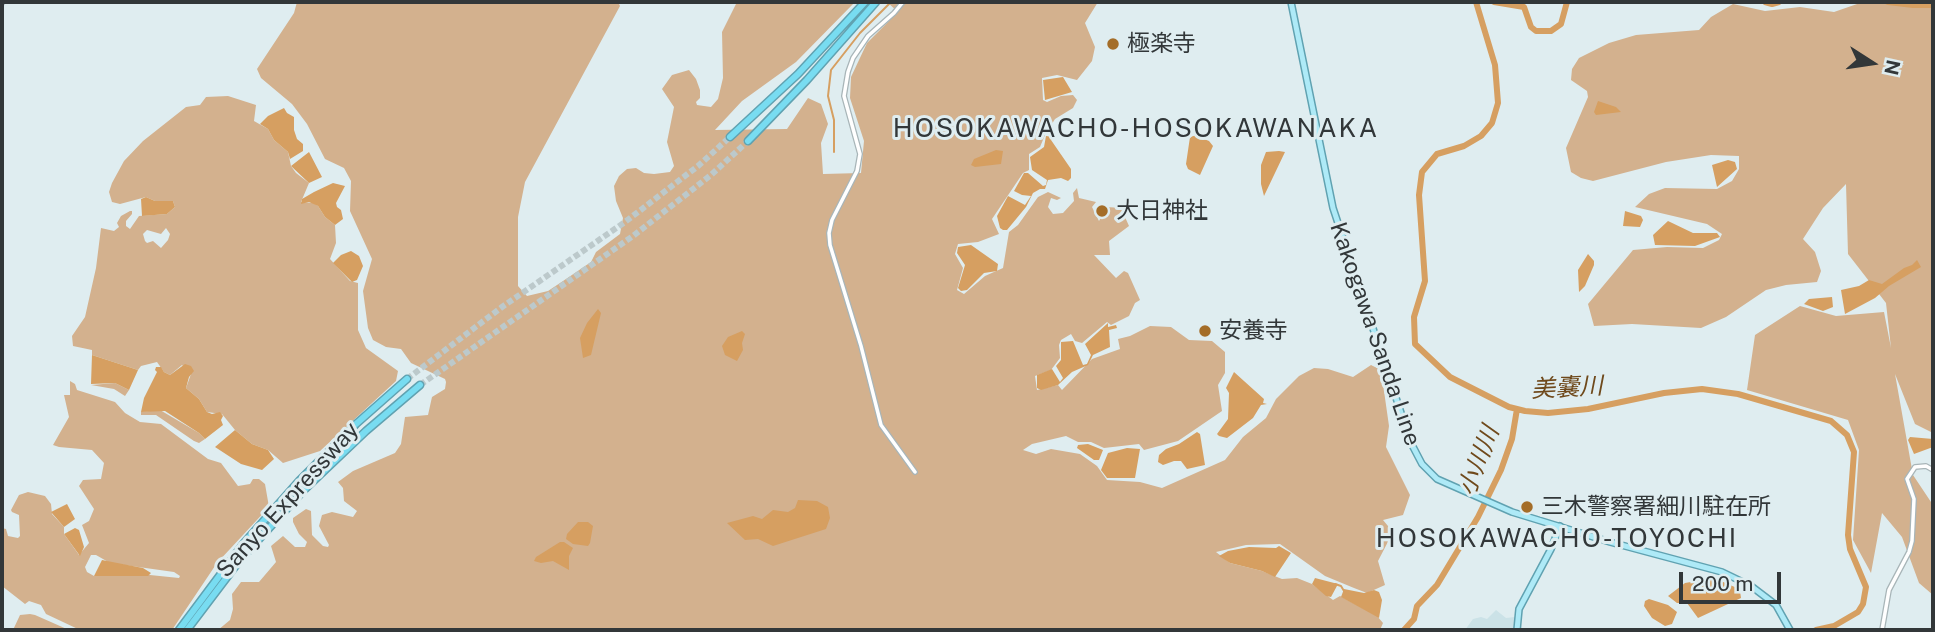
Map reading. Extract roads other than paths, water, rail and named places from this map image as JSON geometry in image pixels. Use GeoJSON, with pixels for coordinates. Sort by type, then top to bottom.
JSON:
{"type":"FeatureCollection","features":[{"type":"Feature","properties":{"kind":"highway"},"geometry":{"type":"LineString","coordinates":[[730,138],[798,74],[865,2]]}},
{"type":"Feature","properties":{"kind":"highway"},"geometry":{"type":"LineString","coordinates":[[748,141],[876,2]]}},
{"type":"Feature","properties":{"kind":"highway","name":"Sanyo Expressway"},"geometry":{"type":"LineString","coordinates":[[179,630],[244,543],[299,481],[356,424],[407,379]]}},
{"type":"Feature","properties":{"kind":"highway","name":"Sanyo Expressway"},"geometry":{"type":"LineString","coordinates":[[187,630],[240,560],[296,498],[366,430],[420,385]]}},
{"type":"Feature","properties":{"kind":"main road","name":"Kakogawa Sanda Line"},"geometry":{"type":"LineString","coordinates":[[1291,2],[1333,208],[1415,454],[1422,464],[1437,479],[1492,504],[1611,542],[1722,572],[1776,605],[1790,630]]}},
{"type":"Feature","properties":{"kind":"main road"},"geometry":{"type":"LineString","coordinates":[[1517,630],[1519,609],[1551,549],[1560,526]]}},
{"type":"Feature","properties":{"kind":"street"},"geometry":{"type":"LineString","coordinates":[[903,2],[868,36],[853,58],[848,72],[845,96],[860,154],[857,170],[832,220],[830,245],[861,346],[881,425],[915,472]]}},
{"type":"Feature","properties":{"kind":"street"},"geometry":{"type":"LineString","coordinates":[[1882,630],[1889,590],[1912,541],[1914,499],[1908,484],[1909,474],[1919,466],[1933,470]]}},
{"type":"Feature","properties":{"kind":"waterway"},"geometry":{"type":"LineString","coordinates":[[834,152],[834,120],[828,96],[831,70],[860,33],[891,2]]}},
{"type":"Feature","properties":{"kind":"waterway","name":"美嚢川"},"geometry":{"type":"LineString","coordinates":[[1476,2],[1495,65],[1498,103],[1492,123],[1481,136],[1464,146],[1437,154],[1422,172],[1419,195],[1425,281],[1414,317],[1415,344],[1450,377],[1509,407],[1525,411],[1548,413],[1588,409],[1664,393],[1702,389],[1738,394],[1831,421],[1847,435],[1854,452],[1848,535],[1850,549],[1866,587],[1863,604],[1858,612],[1834,626],[1816,630]]}},
{"type":"Feature","properties":{"kind":"waterway"},"geometry":{"type":"LineString","coordinates":[[1494,2],[1524,7],[1531,27],[1536,31],[1551,31],[1561,24],[1567,2]]}},
{"type":"Feature","properties":{"kind":"waterway"},"geometry":{"type":"LineString","coordinates":[[1765,2],[1779,2]]}},
{"type":"Feature","properties":{"kind":"waterway"},"geometry":{"type":"LineString","coordinates":[[1888,2],[1933,5]]}},
{"type":"Feature","properties":{"kind":"waterway","name":"小川川"},"geometry":{"type":"LineString","coordinates":[[1404,630],[1414,619],[1417,606],[1437,585],[1478,517],[1501,470],[1512,439],[1517,409]]}},
{"type":"Feature","properties":{"kind":"waterway"},"geometry":{"type":"LineString","coordinates":[[1335,584],[1341,586],[1344,591]]}},
{"type":"Feature","properties":{"kind":"tunnel"},"geometry":{"type":"LineString","coordinates":[[407,379],[502,307],[625,222],[698,166],[730,137]]}},
{"type":"Feature","properties":{"kind":"tunnel"},"geometry":{"type":"LineString","coordinates":[[420,385],[633,236],[711,175],[748,141]]}},
{"type":"Feature","properties":{"kind":"place","name":"極楽寺"},"geometry":{"type":"Point","coordinates":[1113,44]}},
{"type":"Feature","properties":{"kind":"place","name":"大日神社"},"geometry":{"type":"Point","coordinates":[1102,211]}},
{"type":"Feature","properties":{"kind":"place","name":"安養寺"},"geometry":{"type":"Point","coordinates":[1205,331]}},
{"type":"Feature","properties":{"kind":"place","name":"三木警察署細川駐在所"},"geometry":{"type":"Point","coordinates":[1527,507]}},
{"type":"Feature","properties":{"kind":"district","name":"HOSOKAWACHO-HOSOKAWANAKA"},"geometry":{"type":"Point","coordinates":[1136,129]}},
{"type":"Feature","properties":{"kind":"district","name":"HOSOKAWACHO-TOYOCHI"},"geometry":{"type":"Point","coordinates":[1557,539]}}]}
